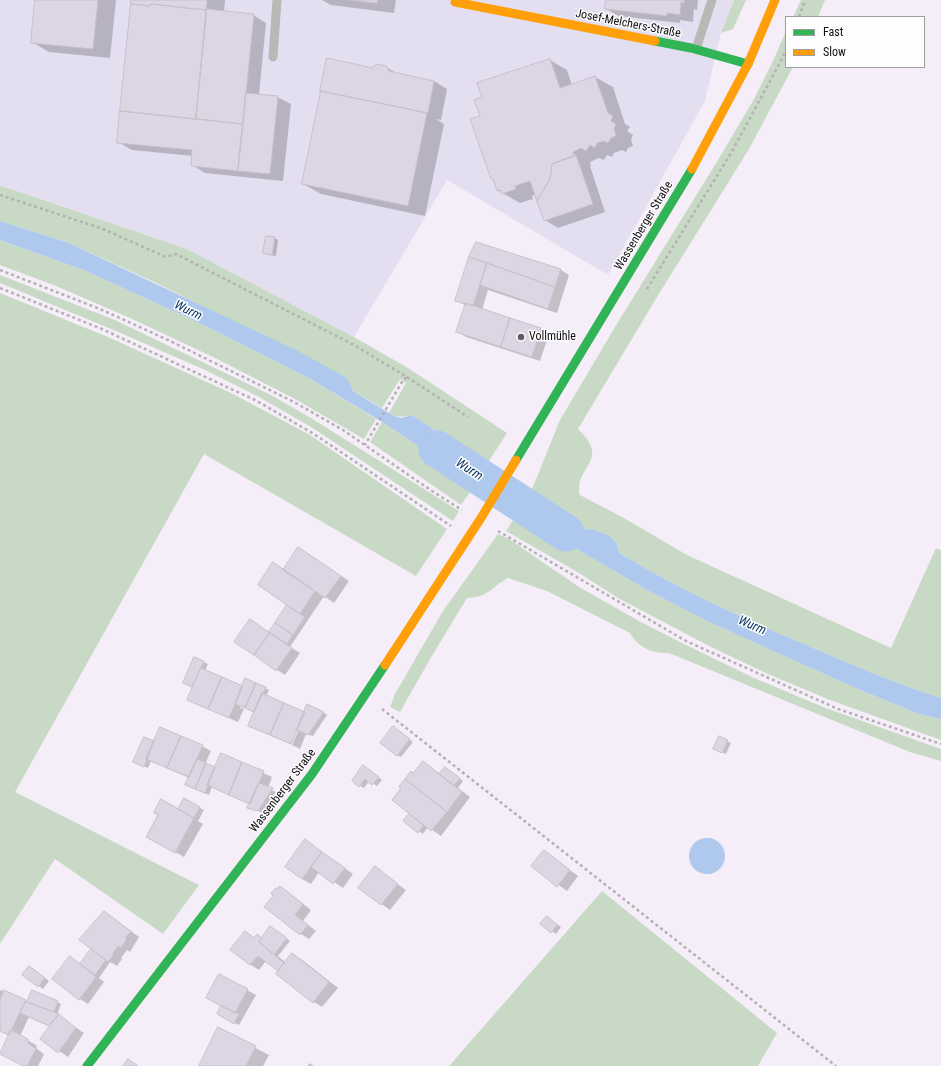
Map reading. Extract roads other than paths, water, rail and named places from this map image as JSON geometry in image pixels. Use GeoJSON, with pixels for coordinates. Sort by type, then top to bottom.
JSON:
{"type":"FeatureCollection","features":[{"type":"Feature","properties":{"kind":"main road","name":"Wassenberger Straße"},"geometry":{"type":"LineString","coordinates":[[87,1066],[312,774],[366,696],[481,518],[692,169],[748,64],[774,0]]}},
{"type":"Feature","properties":{"kind":"main road","name":"Josef-Melchers-Straße"},"geometry":{"type":"LineString","coordinates":[[455,1],[696,49],[748,64]]}},
{"type":"Feature","properties":{"kind":"lane"},"geometry":{"type":"LineString","coordinates":[[273,57],[277,0]]}},
{"type":"Feature","properties":{"kind":"lane"},"geometry":{"type":"LineString","coordinates":[[696,49],[712,0]]}},
{"type":"Feature","properties":{"kind":"water"},"geometry":{"type":"Polygon","coordinates":[[[0,221],[69,243],[298,351],[347,378],[353,391],[394,416],[401,418],[412,415],[436,431],[489,461],[476,484],[382,422],[309,378],[206,326],[86,271],[0,240],[0,221]]]}},
{"type":"Feature","properties":{"kind":"water"},"geometry":{"type":"Polygon","coordinates":[[[532,489],[542,495],[552,508],[553,517],[558,523],[576,530],[592,529],[610,536],[617,543],[619,553],[685,590],[753,622],[834,657],[887,679],[941,698],[941,719],[919,714],[853,687],[707,621],[649,591],[585,554],[529,519],[515,517],[532,489]]]}},
{"type":"Feature","properties":{"kind":"water"},"geometry":{"type":"Polygon","coordinates":[[[711,838],[720,843],[724,849],[724,863],[720,869],[711,874],[703,874],[694,869],[690,863],[689,852],[694,843],[700,839],[711,838]]]}},
{"type":"Feature","properties":{"kind":"waterway","name":"Wurm"},"geometry":{"type":"LineString","coordinates":[[437,449],[566,533]]}},
{"type":"Feature","properties":{"kind":"place","name":"Vollmühle"},"geometry":{"type":"Point","coordinates":[521,337]}}]}
